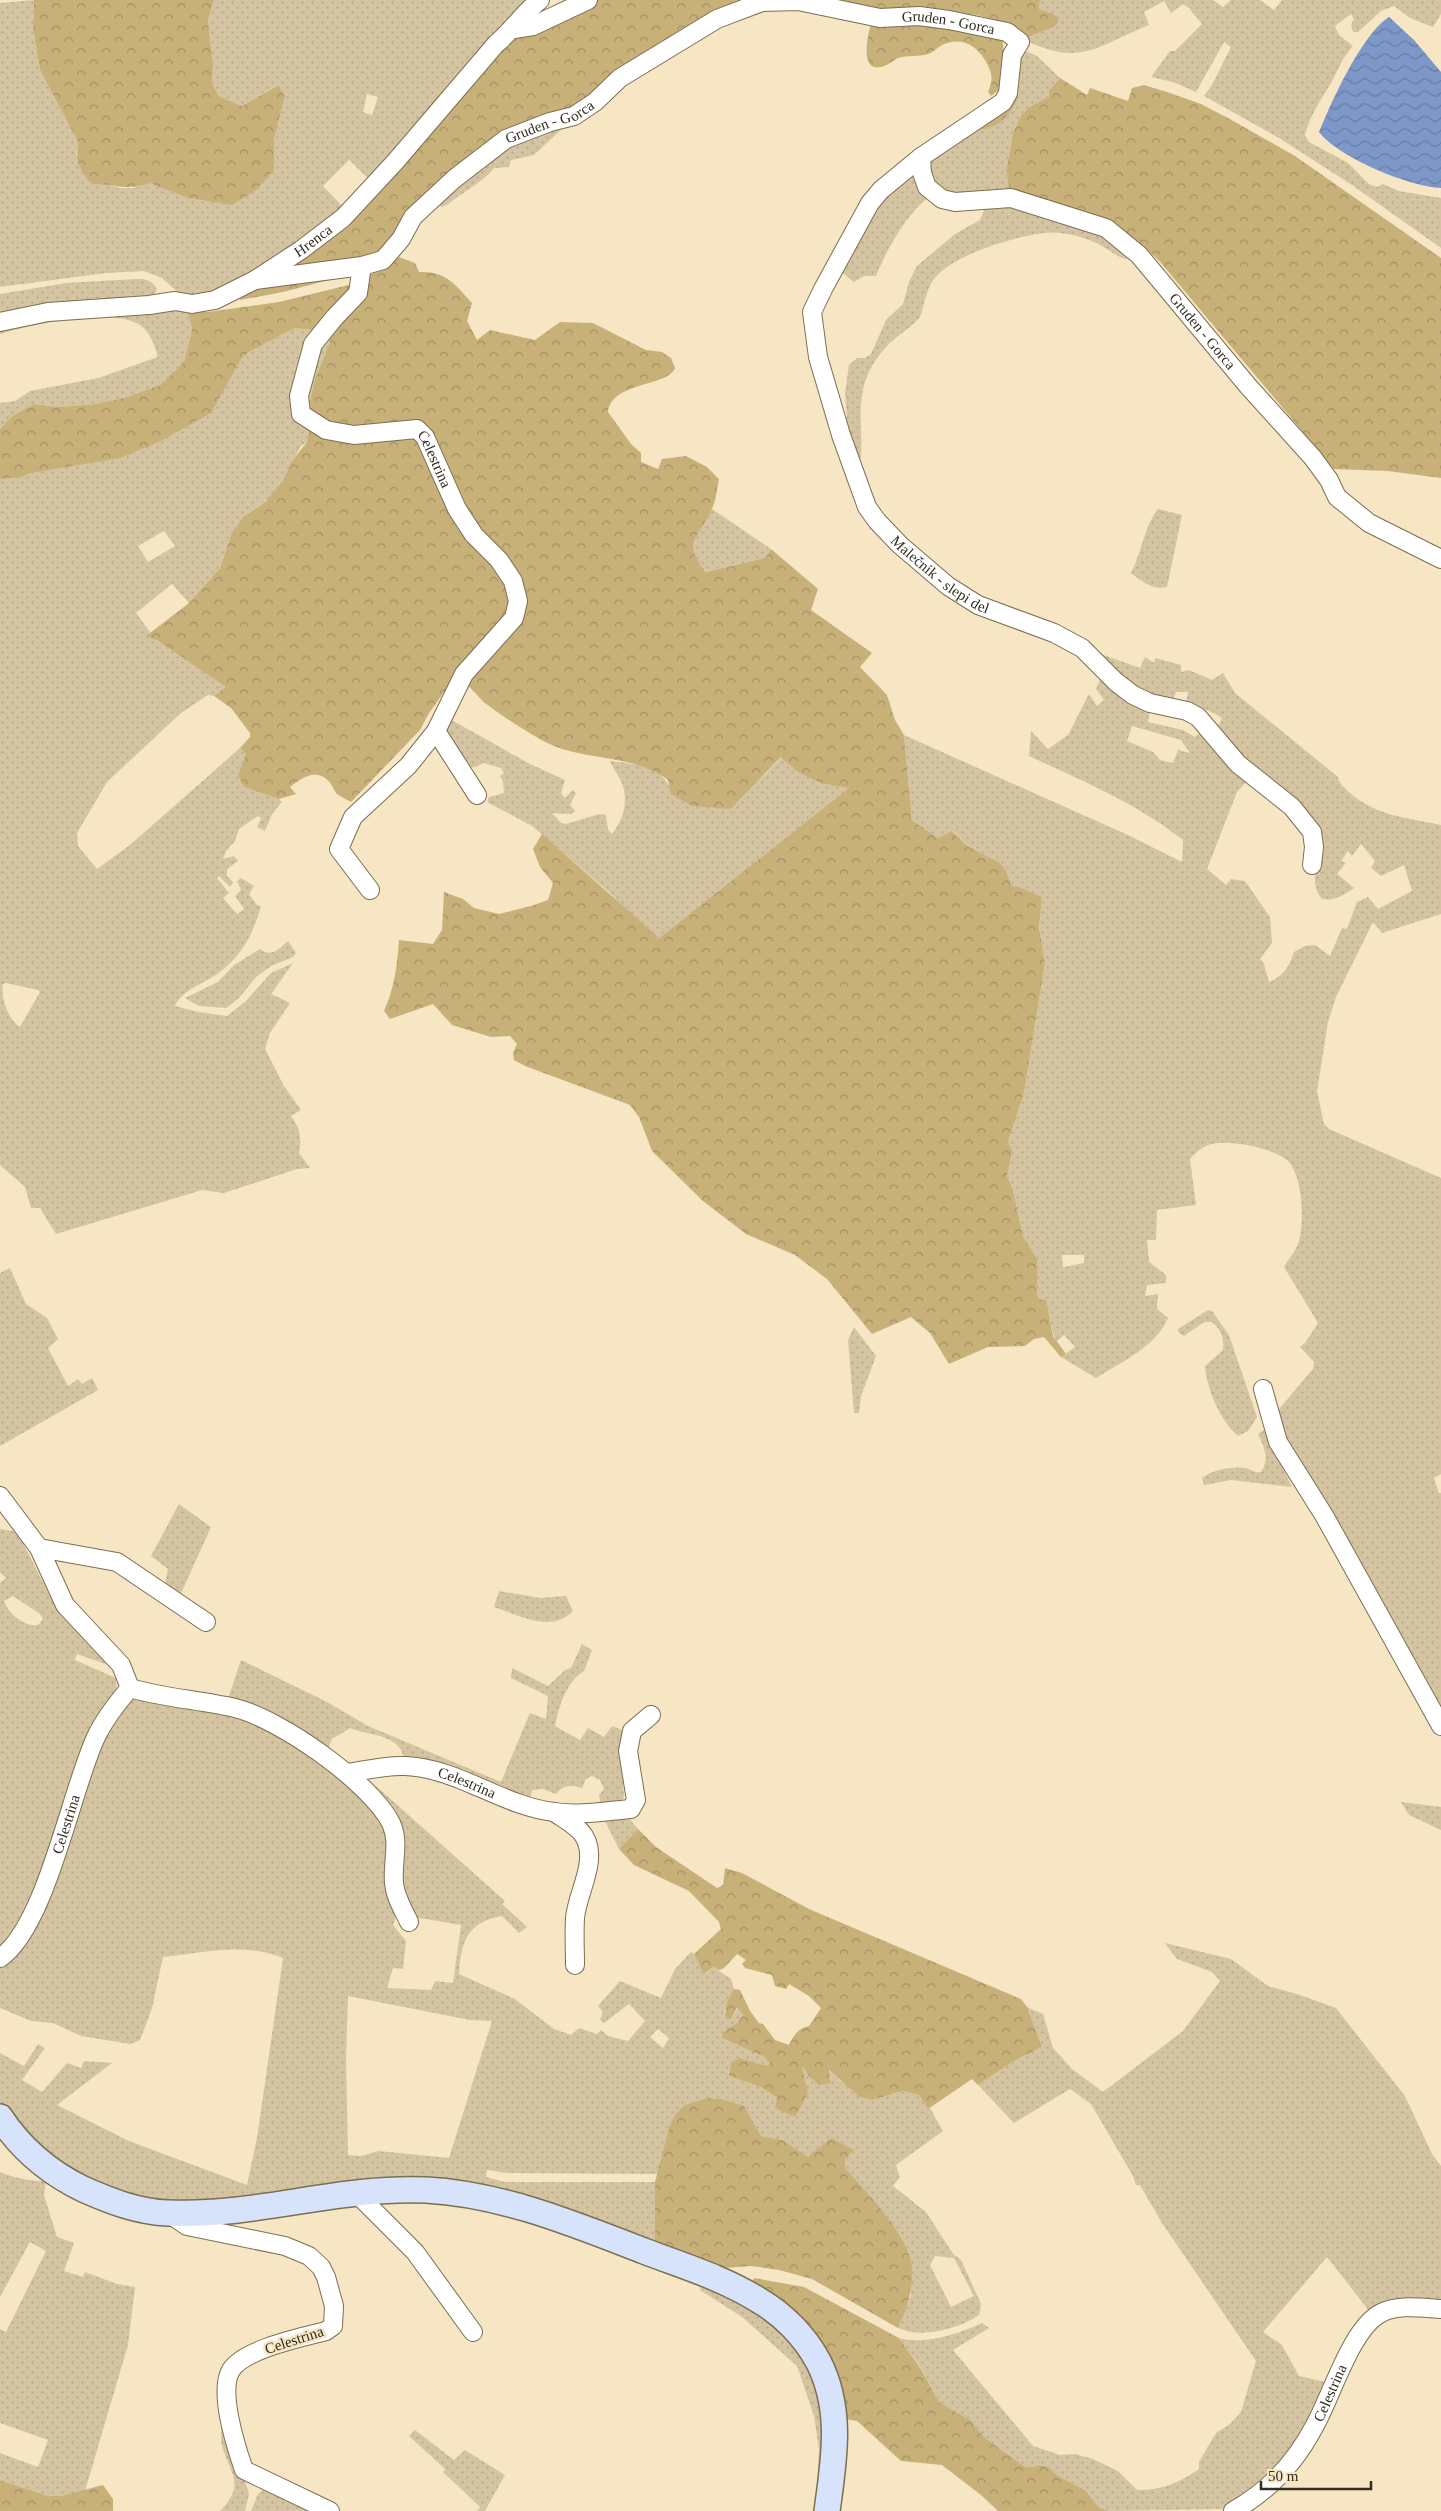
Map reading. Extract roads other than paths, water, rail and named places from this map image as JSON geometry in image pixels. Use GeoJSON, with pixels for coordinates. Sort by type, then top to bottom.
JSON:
{"type":"FeatureCollection","features":[{"type":"Feature","properties":{"kind":"street","name":"Hrenca"},"geometry":{"type":"LineString","coordinates":[[0,322],[48,312],[149,305],[175,301],[192,304],[215,300],[255,280],[301,250],[342,218],[395,162],[496,44],[514,29],[524,12],[540,0]]}},
{"type":"Feature","properties":{"kind":"street"},"geometry":{"type":"LineString","coordinates":[[514,29],[533,26],[588,0]]}},
{"type":"Feature","properties":{"kind":"street","name":"Gruden - Gorca"},"geometry":{"type":"LineString","coordinates":[[255,280],[362,266],[383,260],[401,239],[413,217],[454,179],[506,139],[550,122],[574,116],[595,102],[620,78],[717,19],[762,2],[798,1],[880,18],[919,16],[1007,32],[1020,42],[1012,55],[1008,93],[1003,102],[921,157],[922,173],[927,187],[942,199],[955,202],[1010,198],[1106,228],[1139,255],[1248,386],[1314,458],[1329,480],[1337,497],[1369,523],[1441,559]]}},
{"type":"Feature","properties":{"kind":"street","name":"Malečnik - slepi del"},"geometry":{"type":"LineString","coordinates":[[921,157],[893,179],[870,203],[822,289],[812,312],[821,366],[840,435],[867,507],[877,521],[900,545],[948,586],[978,605],[1054,633],[1082,648],[1116,682],[1133,695],[1150,703],[1187,711],[1198,717],[1238,764],[1292,807],[1312,832],[1314,847],[1312,865]]}},
{"type":"Feature","properties":{"kind":"street","name":"Celestrina"},"geometry":{"type":"LineString","coordinates":[[362,266],[358,293],[313,344],[299,396],[301,414],[326,430],[354,435],[417,429],[425,437],[457,509],[474,536],[498,560],[513,581],[518,601],[514,618],[464,674],[436,731]]}},
{"type":"Feature","properties":{"kind":"street"},"geometry":{"type":"LineString","coordinates":[[370,890],[339,849],[353,817],[408,766],[436,731],[478,795]]}},
{"type":"Feature","properties":{"kind":"street"},"geometry":{"type":"LineString","coordinates":[[1262,1389],[1278,1442],[1325,1517],[1441,1726]]}},
{"type":"Feature","properties":{"kind":"street"},"geometry":{"type":"LineString","coordinates":[[0,1496],[39,1548],[65,1604],[121,1665],[130,1688],[150,1694],[237,1709],[284,1730],[348,1773],[384,1812],[392,1825],[396,1840],[394,1884],[397,1898],[409,1922]]}},
{"type":"Feature","properties":{"kind":"street"},"geometry":{"type":"LineString","coordinates":[[39,1548],[116,1562],[206,1622]]}},
{"type":"Feature","properties":{"kind":"street","name":"Celestrina"},"geometry":{"type":"LineString","coordinates":[[0,1958],[9,1952],[19,1939],[37,1904],[96,1738],[114,1706],[130,1688]]}},
{"type":"Feature","properties":{"kind":"street","name":"Celestrina"},"geometry":{"type":"LineString","coordinates":[[348,1773],[404,1766],[430,1770],[513,1801],[554,1812],[596,1812],[631,1809],[636,1800],[628,1751],[632,1731],[651,1715]]}},
{"type":"Feature","properties":{"kind":"street","name":"Celestrina"},"geometry":{"type":"LineString","coordinates":[[554,1812],[580,1831],[589,1850],[588,1865],[575,1917],[575,1965]]}},
{"type":"Feature","properties":{"kind":"street","name":"Celestrina"},"geometry":{"type":"LineString","coordinates":[[0,2117],[26,2151],[46,2168],[69,2182],[106,2200],[137,2209],[168,2213],[242,2208],[356,2193],[425,2190],[459,2193],[492,2200],[561,2220],[712,2276],[760,2301],[794,2328],[817,2360],[826,2378],[835,2416],[833,2465],[827,2511]]}},
{"type":"Feature","properties":{"kind":"street"},"geometry":{"type":"LineString","coordinates":[[356,2193],[415,2252],[473,2332]]}},
{"type":"Feature","properties":{"kind":"street","name":"Celestrina"},"geometry":{"type":"LineString","coordinates":[[168,2213],[187,2226],[293,2249],[309,2256],[321,2267],[334,2306],[333,2326],[326,2331],[274,2345],[241,2361],[232,2368],[228,2376],[227,2390],[230,2416],[244,2470],[330,2511]]}},
{"type":"Feature","properties":{"kind":"street","name":"Celestrina"},"geometry":{"type":"LineString","coordinates":[[1233,2511],[1254,2498],[1292,2463],[1315,2426],[1351,2348],[1374,2318],[1397,2308],[1441,2309]]}},
{"type":"Feature","properties":{"kind":"water"},"geometry":{"type":"Polygon","coordinates":[[[1389,17],[1414,40],[1441,72],[1441,188],[1411,182],[1375,169],[1328,142],[1319,132],[1339,87],[1358,53],[1368,38],[1389,17]]]}}]}
